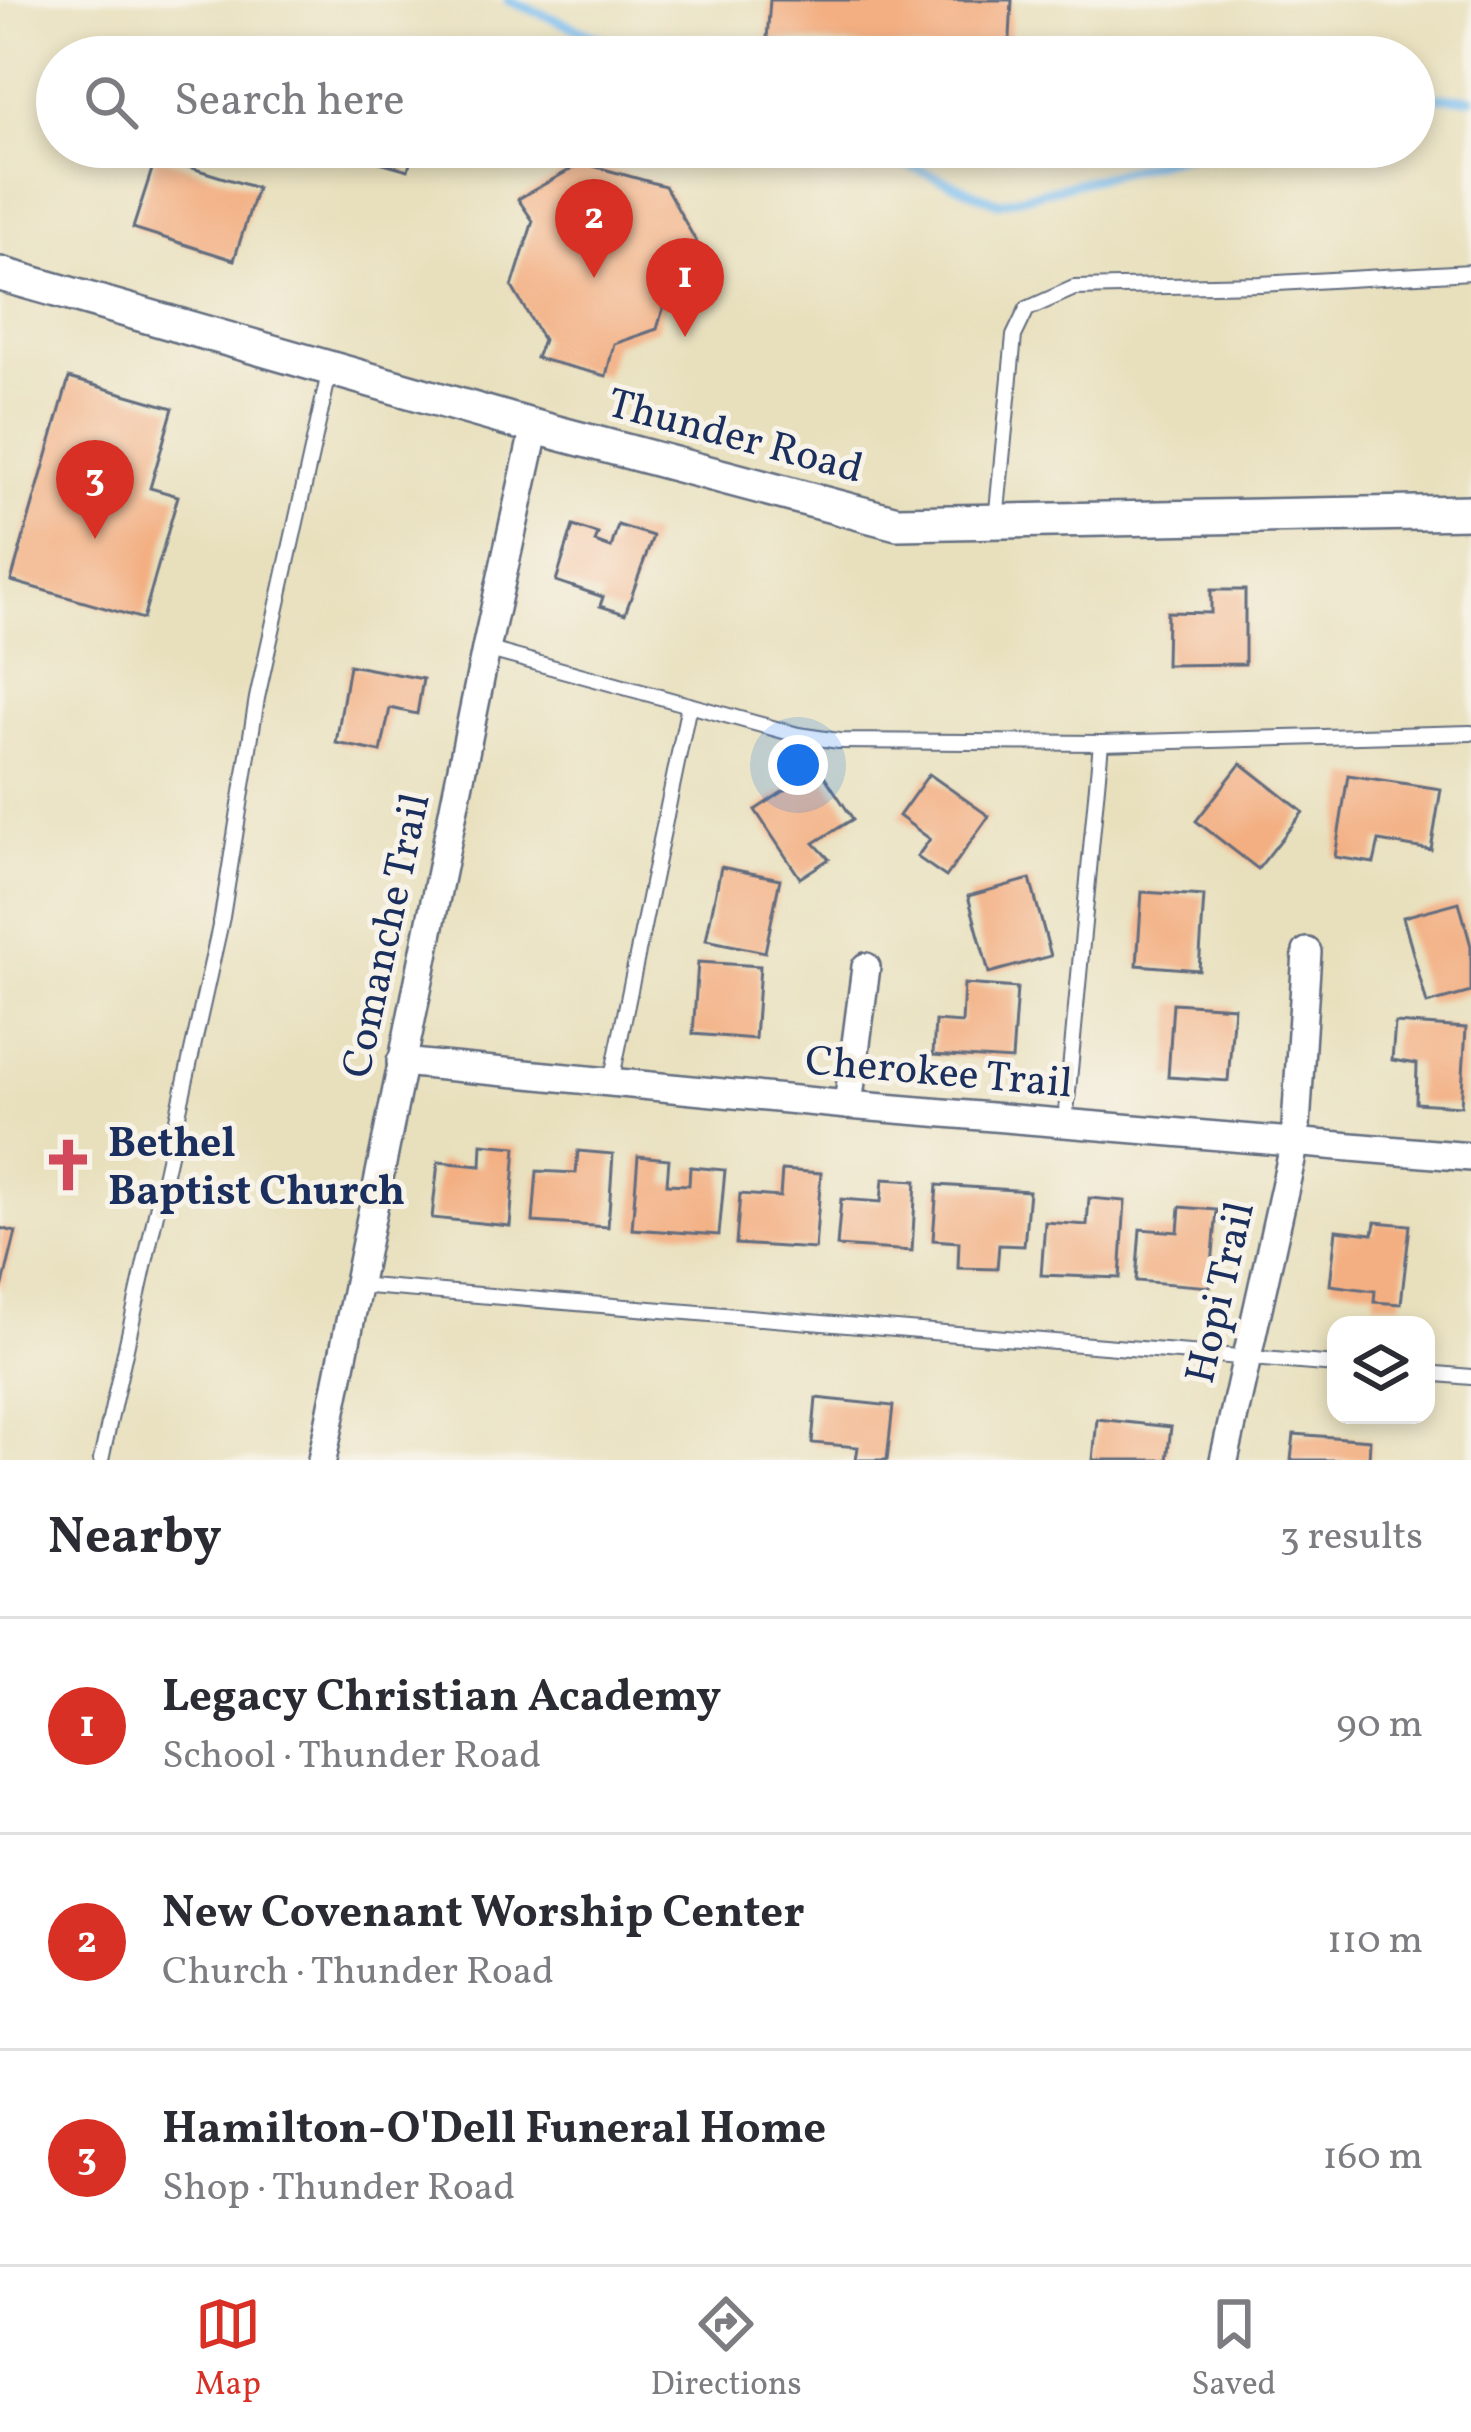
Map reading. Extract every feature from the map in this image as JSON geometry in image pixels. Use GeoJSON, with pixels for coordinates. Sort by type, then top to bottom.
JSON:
{"type":"FeatureCollection","features":[{"type":"Feature","properties":{"kind":"street","name":"Thunder Road"},"geometry":{"type":"LineString","coordinates":[[0,274],[535,427],[897,523],[1471,512]]}},
{"type":"Feature","properties":{"kind":"street","name":"Comanche Trail"},"geometry":{"type":"LineString","coordinates":[[322,1460],[535,427]]}},
{"type":"Feature","properties":{"kind":"street","name":"Hopi Trail"},"geometry":{"type":"LineString","coordinates":[[1224,1460],[1295,1142],[1307,952]]}},
{"type":"Feature","properties":{"kind":"street"},"geometry":{"type":"LineString","coordinates":[[848,1105],[866,967]]}},
{"type":"Feature","properties":{"kind":"street","name":"Cherokee Trail"},"geometry":{"type":"LineString","coordinates":[[401,1062],[1471,1157]]}},
{"type":"Feature","properties":{"kind":"lane"},"geometry":{"type":"LineString","coordinates":[[996,521],[1014,336],[1027,309],[1074,288],[1471,272]]}},
{"type":"Feature","properties":{"kind":"lane"},"geometry":{"type":"LineString","coordinates":[[101,1460],[222,917],[257,698],[330,369]]}},
{"type":"Feature","properties":{"kind":"lane"},"geometry":{"type":"LineString","coordinates":[[486,649],[798,735],[839,741],[1101,743],[1471,733]]}},
{"type":"Feature","properties":{"kind":"lane"},"geometry":{"type":"LineString","coordinates":[[611,1082],[689,705]]}},
{"type":"Feature","properties":{"kind":"lane"},"geometry":{"type":"LineString","coordinates":[[1065,1123],[1101,743]]}},
{"type":"Feature","properties":{"kind":"lane"},"geometry":{"type":"LineString","coordinates":[[356,1285],[1327,1364]]}},
{"type":"Feature","properties":{"kind":"lane"},"geometry":{"type":"LineString","coordinates":[[1435,1374],[1471,1377]]}},
{"type":"Feature","properties":{"kind":"building"},"geometry":{"type":"Polygon","coordinates":[[[770,0],[1012,0],[1010,36],[767,36],[770,0]]]}},
{"type":"Feature","properties":{"kind":"building"},"geometry":{"type":"Polygon","coordinates":[[[152,168],[192,168],[257,188],[234,260],[133,228],[152,168]]]}},
{"type":"Feature","properties":{"kind":"building"},"geometry":{"type":"Polygon","coordinates":[[[573,168],[600,168],[665,186],[702,252],[675,269],[657,329],[614,344],[606,376],[536,358],[543,340],[512,287],[533,221],[518,199],[573,168]]]}},
{"type":"Feature","properties":{"kind":"building"},"geometry":{"type":"Polygon","coordinates":[[[69,378],[173,408],[150,488],[178,496],[143,619],[11,581],[69,378]]]}},
{"type":"Feature","properties":{"kind":"building"},"geometry":{"type":"Polygon","coordinates":[[[618,525],[653,536],[625,614],[600,606],[603,597],[556,581],[573,526],[598,534],[595,542],[611,548],[618,525]]]}},
{"type":"Feature","properties":{"kind":"building"},"geometry":{"type":"Polygon","coordinates":[[[1211,590],[1245,590],[1245,664],[1166,665],[1167,612],[1211,613],[1211,590]]]}},
{"type":"Feature","properties":{"kind":"building"},"geometry":{"type":"Polygon","coordinates":[[[349,665],[423,679],[417,714],[390,708],[381,752],[336,743],[349,665]]]}},
{"type":"Feature","properties":{"kind":"building"},"geometry":{"type":"Polygon","coordinates":[[[1241,763],[1303,812],[1258,869],[1196,821],[1241,763]]]}},
{"type":"Feature","properties":{"kind":"building"},"geometry":{"type":"Polygon","coordinates":[[[819,768],[853,819],[814,843],[829,859],[800,878],[755,810],[819,768]]]}},
{"type":"Feature","properties":{"kind":"building"},"geometry":{"type":"Polygon","coordinates":[[[929,774],[989,816],[946,877],[917,857],[930,839],[899,816],[929,774]]]}},
{"type":"Feature","properties":{"kind":"building"},"geometry":{"type":"Polygon","coordinates":[[[1348,775],[1441,789],[1431,850],[1379,841],[1374,863],[1335,857],[1348,775]]]}},
{"type":"Feature","properties":{"kind":"building"},"geometry":{"type":"Polygon","coordinates":[[[721,867],[780,879],[765,952],[706,940],[721,867]]]}},
{"type":"Feature","properties":{"kind":"building"},"geometry":{"type":"Polygon","coordinates":[[[1030,879],[1051,956],[989,973],[968,896],[1030,879]]]}},
{"type":"Feature","properties":{"kind":"building"},"geometry":{"type":"Polygon","coordinates":[[[1142,892],[1204,896],[1199,970],[1137,965],[1142,892]]]}},
{"type":"Feature","properties":{"kind":"building"},"geometry":{"type":"Polygon","coordinates":[[[1459,902],[1471,946],[1471,992],[1427,1004],[1403,917],[1459,902]]]}},
{"type":"Feature","properties":{"kind":"building"},"geometry":{"type":"Polygon","coordinates":[[[698,962],[760,966],[755,1039],[693,1034],[698,962]]]}},
{"type":"Feature","properties":{"kind":"building"},"geometry":{"type":"Polygon","coordinates":[[[964,984],[1017,988],[1012,1060],[933,1055],[935,1021],[962,1023],[964,984]]]}},
{"type":"Feature","properties":{"kind":"building"},"geometry":{"type":"Polygon","coordinates":[[[1173,1003],[1234,1007],[1228,1081],[1168,1077],[1173,1003]]]}},
{"type":"Feature","properties":{"kind":"building"},"geometry":{"type":"Polygon","coordinates":[[[1395,1023],[1466,1028],[1461,1106],[1416,1103],[1417,1064],[1392,1060],[1395,1023]]]}},
{"type":"Feature","properties":{"kind":"building"},"geometry":{"type":"Polygon","coordinates":[[[482,1144],[516,1147],[510,1226],[432,1218],[438,1162],[481,1166],[482,1144]]]}},
{"type":"Feature","properties":{"kind":"building"},"geometry":{"type":"Polygon","coordinates":[[[578,1151],[613,1154],[608,1227],[533,1222],[537,1171],[576,1173],[578,1151]]]}},
{"type":"Feature","properties":{"kind":"building"},"geometry":{"type":"Polygon","coordinates":[[[638,1156],[669,1159],[667,1184],[689,1185],[690,1167],[725,1170],[719,1235],[632,1229],[638,1156]]]}},
{"type":"Feature","properties":{"kind":"building"},"geometry":{"type":"Polygon","coordinates":[[[782,1170],[821,1173],[815,1249],[736,1244],[740,1194],[780,1197],[782,1170]]]}},
{"type":"Feature","properties":{"kind":"building"},"geometry":{"type":"Polygon","coordinates":[[[883,1179],[916,1181],[912,1251],[837,1246],[841,1199],[881,1202],[883,1179]]]}},
{"type":"Feature","properties":{"kind":"building"},"geometry":{"type":"Polygon","coordinates":[[[937,1185],[1029,1191],[1024,1246],[999,1245],[997,1269],[958,1268],[959,1242],[933,1240],[937,1185]]]}},
{"type":"Feature","properties":{"kind":"building"},"geometry":{"type":"Polygon","coordinates":[[[1089,1198],[1125,1201],[1120,1278],[1041,1275],[1045,1222],[1087,1225],[1089,1198]]]}},
{"type":"Feature","properties":{"kind":"building"},"geometry":{"type":"Polygon","coordinates":[[[1180,1207],[1217,1210],[1210,1287],[1136,1281],[1140,1229],[1178,1232],[1180,1207]]]}},
{"type":"Feature","properties":{"kind":"building"},"geometry":{"type":"Polygon","coordinates":[[[1375,1222],[1410,1225],[1401,1304],[1374,1302],[1375,1291],[1330,1285],[1336,1230],[1373,1234],[1375,1222]]]}},
{"type":"Feature","properties":{"kind":"building"},"geometry":{"type":"Polygon","coordinates":[[[0,1228],[16,1232],[2,1289],[0,1289],[0,1228]]]}},
{"type":"Feature","properties":{"kind":"building"},"geometry":{"type":"Polygon","coordinates":[[[816,1398],[893,1406],[887,1460],[856,1460],[858,1447],[812,1443],[816,1398]]]}},
{"type":"Feature","properties":{"kind":"building"},"geometry":{"type":"Polygon","coordinates":[[[1097,1419],[1171,1427],[1167,1460],[1093,1460],[1097,1419]]]}},
{"type":"Feature","properties":{"kind":"building"},"geometry":{"type":"Polygon","coordinates":[[[1294,1434],[1370,1440],[1369,1460],[1291,1460],[1294,1434]]]}},
{"type":"Feature","properties":{"kind":"waterway"},"geometry":{"type":"LineString","coordinates":[[508,0],[595,36]]}},
{"type":"Feature","properties":{"kind":"waterway"},"geometry":{"type":"LineString","coordinates":[[1435,97],[1471,98]]}},
{"type":"Feature","properties":{"kind":"waterway"},"geometry":{"type":"LineString","coordinates":[[915,168],[999,203],[1135,168]]}},
{"type":"Feature","properties":{"kind":"place","name":"New Covenant Worship Center"},"geometry":{"type":"Point","coordinates":[594,278]}},
{"type":"Feature","properties":{"kind":"place","name":"Legacy Christian Academy"},"geometry":{"type":"Point","coordinates":[685,337]}},
{"type":"Feature","properties":{"kind":"place","name":"Hamilton-O'Dell Funeral Home"},"geometry":{"type":"Point","coordinates":[95,539]}},
{"type":"Feature","properties":{"kind":"place","name":"Bethel Baptist Church"},"geometry":{"type":"Point","coordinates":[68,1165]}}]}
